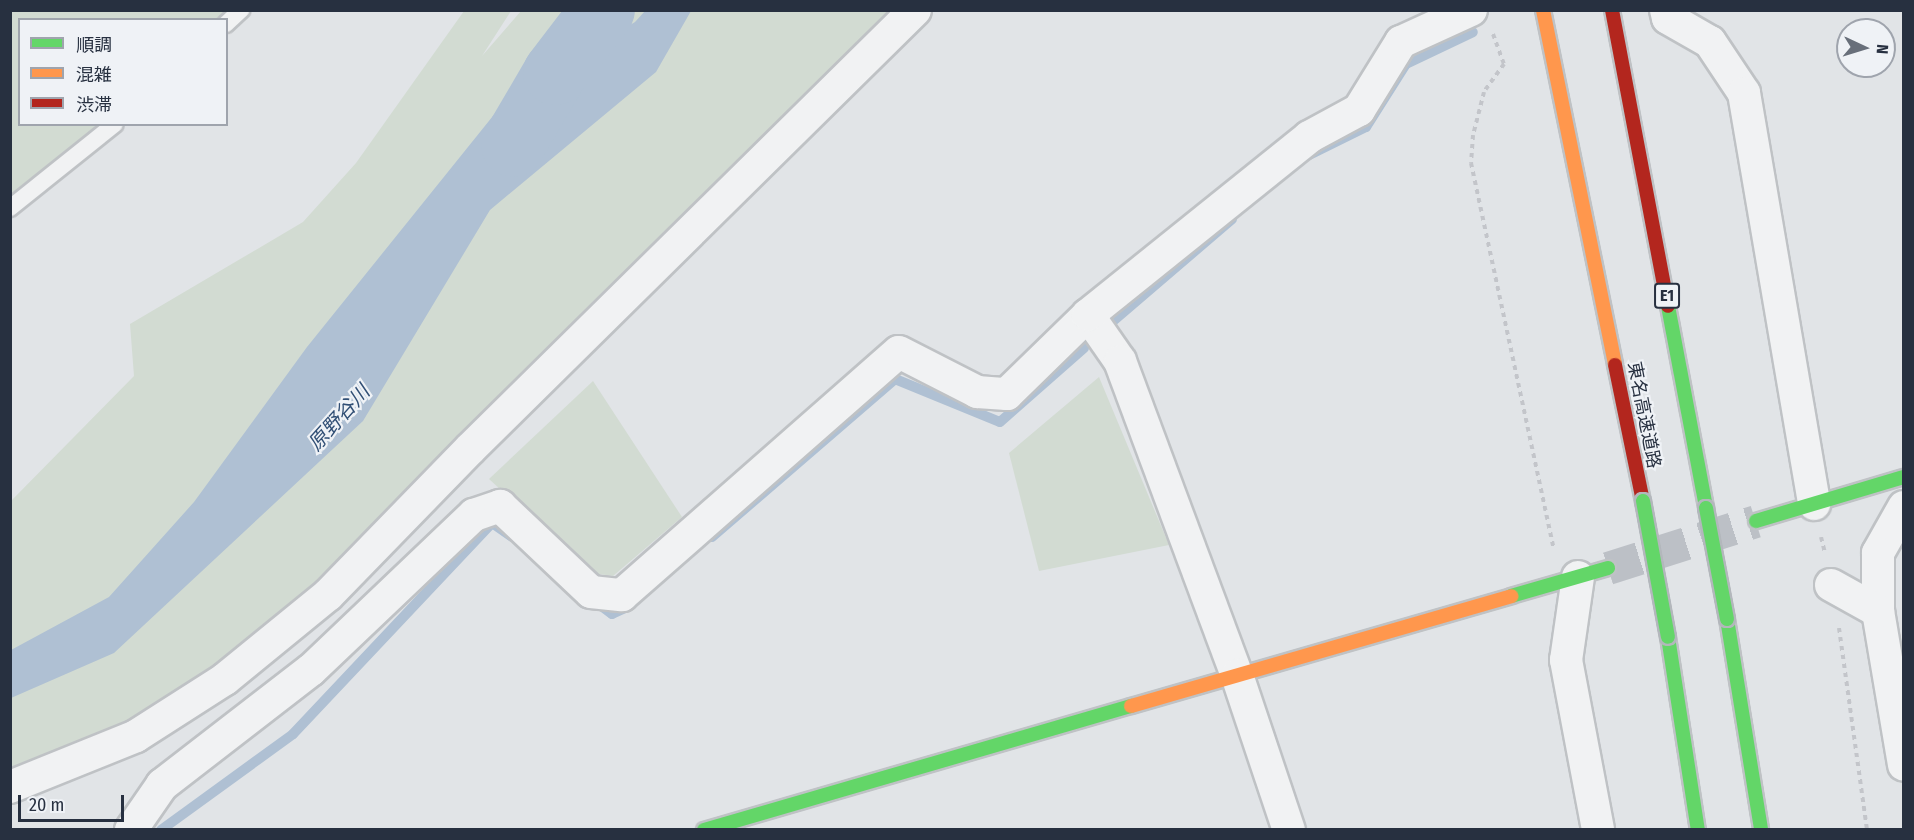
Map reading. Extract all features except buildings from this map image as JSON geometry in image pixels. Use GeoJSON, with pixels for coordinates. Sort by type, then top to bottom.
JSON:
{"type":"FeatureCollection","features":[{"type":"Feature","properties":{"kind":"main road","name":"東名高速道路"},"geometry":{"type":"LineString","coordinates":[[1543,10],[1643,501],[1668,637],[1698,830]]}},
{"type":"Feature","properties":{"kind":"main road","name":"E1"},"geometry":{"type":"LineString","coordinates":[[1612,10],[1629,84],[1727,619],[1761,830]]}},
{"type":"Feature","properties":{"kind":"main road"},"geometry":{"type":"LineString","coordinates":[[1756,521],[1904,477]]}},
{"type":"Feature","properties":{"kind":"main road"},"geometry":{"type":"LineString","coordinates":[[704,830],[1608,568]]}},
{"type":"Feature","properties":{"kind":"street"},"geometry":{"type":"LineString","coordinates":[[10,787],[136,736],[225,679],[328,595],[481,438],[915,10]]}},
{"type":"Feature","properties":{"kind":"street"},"geometry":{"type":"LineString","coordinates":[[1666,10],[1668,18],[1710,42],[1744,93],[1814,504]]}},
{"type":"Feature","properties":{"kind":"street"},"geometry":{"type":"LineString","coordinates":[[130,830],[162,785],[311,669],[474,515],[500,506],[591,592],[621,595],[899,352],[978,392],[1007,394],[1088,315],[1309,137],[1359,110],[1401,42],[1480,17]]}},
{"type":"Feature","properties":{"kind":"street"},"geometry":{"type":"LineString","coordinates":[[1088,315],[1120,361],[1237,675],[1289,830]]}},
{"type":"Feature","properties":{"kind":"street"},"geometry":{"type":"LineString","coordinates":[[1904,507],[1878,553],[1878,611],[1904,765]]}},
{"type":"Feature","properties":{"kind":"street"},"geometry":{"type":"LineString","coordinates":[[1570,579],[1566,660],[1598,830]]}},
{"type":"Feature","properties":{"kind":"street"},"geometry":{"type":"LineString","coordinates":[[1832,585],[1878,611]]}},
{"type":"Feature","properties":{"kind":"lane"},"geometry":{"type":"LineString","coordinates":[[228,22],[242,10]]}},
{"type":"Feature","properties":{"kind":"lane"},"geometry":{"type":"LineString","coordinates":[[10,208],[112,126]]}},
{"type":"Feature","properties":{"kind":"path"},"geometry":{"type":"LineString","coordinates":[[1480,17],[1504,63],[1484,92],[1473,135],[1471,162],[1570,579]]}},
{"type":"Feature","properties":{"kind":"path"},"geometry":{"type":"LineString","coordinates":[[1814,504],[1832,585],[1867,830]]}},
{"type":"Feature","properties":{"kind":"shaded area"},"geometry":{"type":"Polygon","coordinates":[[[11,11],[241,11],[228,19],[18,18],[18,126],[112,126],[11,216],[11,11]]]}},
{"type":"Feature","properties":{"kind":"shaded area"},"geometry":{"type":"Polygon","coordinates":[[[464,11],[511,11],[482,56],[521,11],[915,11],[338,585],[165,717],[11,781],[11,501],[134,376],[130,324],[303,222],[356,163],[464,11]]]}},
{"type":"Feature","properties":{"kind":"shaded area"},"geometry":{"type":"Polygon","coordinates":[[[1099,377],[1169,545],[1039,571],[1009,453],[1099,377]]]}},
{"type":"Feature","properties":{"kind":"shaded area"},"geometry":{"type":"Polygon","coordinates":[[[593,381],[682,517],[613,576],[591,573],[489,479],[593,381]]]}},
{"type":"Feature","properties":{"kind":"water"},"geometry":{"type":"Polygon","coordinates":[[[645,11],[691,11],[656,72],[490,210],[363,421],[114,653],[11,698],[11,650],[109,597],[194,502],[307,347],[505,101],[635,22],[645,11]]]}},
{"type":"Feature","properties":{"kind":"waterway","name":"原野谷川"},"geometry":{"type":"LineString","coordinates":[[513,145],[555,73],[603,10]]}},
{"type":"Feature","properties":{"kind":"waterway"},"geometry":{"type":"LineString","coordinates":[[1303,158],[1366,127],[1406,64],[1473,32]]}},
{"type":"Feature","properties":{"kind":"waterway"},"geometry":{"type":"LineString","coordinates":[[1112,322],[1232,219]]}},
{"type":"Feature","properties":{"kind":"waterway"},"geometry":{"type":"LineString","coordinates":[[712,537],[895,379],[1000,422],[1084,348]]}},
{"type":"Feature","properties":{"kind":"waterway"},"geometry":{"type":"LineString","coordinates":[[161,830],[293,734],[492,523],[512,537]]}},
{"type":"Feature","properties":{"kind":"waterway"},"geometry":{"type":"LineString","coordinates":[[596,602],[612,614],[631,605]]}},
{"type":"Feature","properties":{"kind":"tunnel"},"geometry":{"type":"LineString","coordinates":[[1608,568],[1756,521]]}},
{"type":"Feature","properties":{"kind":"traffic: fast"},"geometry":{"type":"LineString","coordinates":[[1668,306],[1706,508]]}},
{"type":"Feature","properties":{"kind":"traffic: fast"},"geometry":{"type":"LineString","coordinates":[[1756,521],[1904,477]]}},
{"type":"Feature","properties":{"kind":"traffic: fast"},"geometry":{"type":"LineString","coordinates":[[1643,501],[1668,637]]}},
{"type":"Feature","properties":{"kind":"traffic: fast"},"geometry":{"type":"LineString","coordinates":[[1706,508],[1727,619]]}},
{"type":"Feature","properties":{"kind":"traffic: fast"},"geometry":{"type":"LineString","coordinates":[[1511,596],[1608,568]]}},
{"type":"Feature","properties":{"kind":"traffic: fast"},"geometry":{"type":"LineString","coordinates":[[1727,619],[1761,830]]}},
{"type":"Feature","properties":{"kind":"traffic: fast"},"geometry":{"type":"LineString","coordinates":[[1668,637],[1698,830]]}},
{"type":"Feature","properties":{"kind":"traffic: fast"},"geometry":{"type":"LineString","coordinates":[[704,830],[1131,706]]}},
{"type":"Feature","properties":{"kind":"traffic: slow"},"geometry":{"type":"LineString","coordinates":[[1543,10],[1615,365]]}},
{"type":"Feature","properties":{"kind":"traffic: slow"},"geometry":{"type":"LineString","coordinates":[[1131,706],[1511,596]]}},
{"type":"Feature","properties":{"kind":"traffic: jam"},"geometry":{"type":"LineString","coordinates":[[1612,10],[1668,306]]}},
{"type":"Feature","properties":{"kind":"traffic: jam"},"geometry":{"type":"LineString","coordinates":[[1615,365],[1643,501]]}}]}
